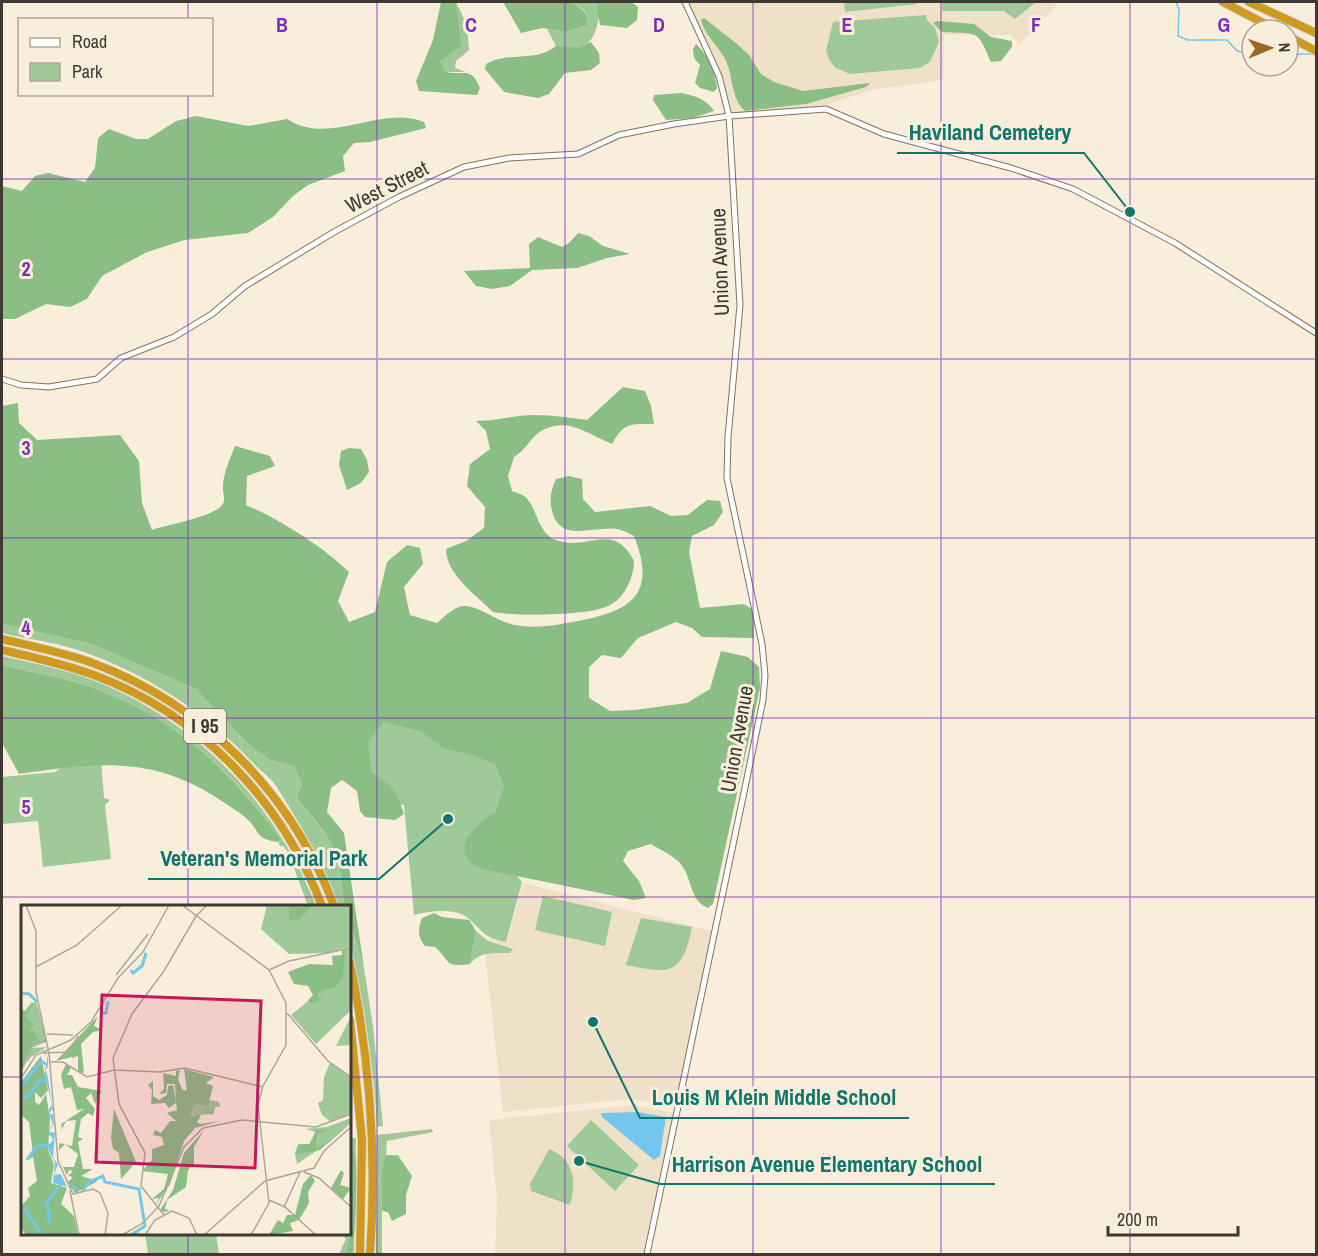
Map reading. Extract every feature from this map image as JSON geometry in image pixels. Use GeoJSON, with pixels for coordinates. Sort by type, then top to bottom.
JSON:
{"type":"FeatureCollection","features":[{"type":"Feature","properties":{"kind":"highway"},"geometry":{"type":"LineString","coordinates":[[1223,2],[1254,18]]}},
{"type":"Feature","properties":{"kind":"highway"},"geometry":{"type":"LineString","coordinates":[[1249,2],[1317,33]]}},
{"type":"Feature","properties":{"kind":"highway","name":"I 95"},"geometry":{"type":"LineString","coordinates":[[2,639],[65,654],[116,672],[171,702],[209,729],[244,761],[284,809],[309,850],[334,905]]}},
{"type":"Feature","properties":{"kind":"highway","name":"I 95"},"geometry":{"type":"LineString","coordinates":[[2,650],[65,665],[110,682],[152,703],[205,740],[240,772],[274,815],[303,862],[322,905]]}},
{"type":"Feature","properties":{"kind":"highway"},"geometry":{"type":"LineString","coordinates":[[351,969],[370,1108],[372,1187],[370,1254]]}},
{"type":"Feature","properties":{"kind":"highway"},"geometry":{"type":"LineString","coordinates":[[351,1030],[362,1140],[360,1254]]}},
{"type":"Feature","properties":{"kind":"street","name":"Union Avenue"},"geometry":{"type":"LineString","coordinates":[[647,1254],[746,786],[763,700],[765,675],[762,644],[727,478],[728,437],[740,305],[729,114],[719,76],[685,2]]}},
{"type":"Feature","properties":{"kind":"street","name":"West Street"},"geometry":{"type":"LineString","coordinates":[[2,379],[21,385],[50,387],[97,379],[121,358],[174,336],[212,314],[245,286],[334,232],[399,197],[464,167],[509,158],[578,154],[636,130],[729,114],[826,109],[884,134],[1011,168],[1073,189],[1175,243],[1317,333]]}},
{"type":"Feature","properties":{"kind":"shaded area"},"geometry":{"type":"Polygon","coordinates":[[[690,2],[1059,2],[1019,45],[1011,35],[944,35],[943,80],[871,90],[820,107],[746,115],[732,113],[718,63],[700,30],[690,2]]]}},
{"type":"Feature","properties":{"kind":"shaded area"},"geometry":{"type":"Polygon","coordinates":[[[523,883],[713,931],[675,1106],[631,1099],[503,1112],[484,945],[490,938],[507,941],[523,883]]]}},
{"type":"Feature","properties":{"kind":"shaded area"},"geometry":{"type":"Polygon","coordinates":[[[634,1105],[675,1113],[645,1254],[495,1254],[497,1201],[489,1120],[634,1105]]]}},
{"type":"Feature","properties":{"kind":"green space"},"geometry":{"type":"Polygon","coordinates":[[[441,2],[456,2],[461,46],[440,61],[446,72],[467,73],[474,77],[480,88],[477,95],[419,91],[416,81],[433,40],[441,2]]]}},
{"type":"Feature","properties":{"kind":"green space"},"geometry":{"type":"Polygon","coordinates":[[[456,2],[467,25],[469,50],[456,61],[455,68],[466,72],[446,72],[440,61],[448,49],[453,33],[456,2]]]}},
{"type":"Feature","properties":{"kind":"green space"},"geometry":{"type":"Polygon","coordinates":[[[503,2],[573,2],[586,13],[588,25],[567,32],[542,28],[521,33],[503,2]]]}},
{"type":"Feature","properties":{"kind":"green space"},"geometry":{"type":"Polygon","coordinates":[[[573,2],[600,2],[598,23],[591,39],[585,45],[568,49],[556,46],[547,29],[567,32],[588,25],[586,12],[573,2]]]}},
{"type":"Feature","properties":{"kind":"green space"},"geometry":{"type":"Polygon","coordinates":[[[599,2],[631,2],[638,7],[637,20],[627,28],[600,25],[597,10],[599,2]]]}},
{"type":"Feature","properties":{"kind":"green space"},"geometry":{"type":"Polygon","coordinates":[[[844,2],[916,2],[917,4],[845,12],[844,2]]]}},
{"type":"Feature","properties":{"kind":"green space"},"geometry":{"type":"Polygon","coordinates":[[[942,2],[1036,2],[1015,19],[1004,11],[942,11],[942,2]]]}},
{"type":"Feature","properties":{"kind":"green space"},"geometry":{"type":"Polygon","coordinates":[[[926,15],[927,20],[935,28],[939,42],[930,62],[920,68],[850,74],[836,68],[830,61],[826,51],[833,22],[926,15]]]}},
{"type":"Feature","properties":{"kind":"green space"},"geometry":{"type":"Polygon","coordinates":[[[704,18],[737,44],[749,55],[761,74],[774,82],[803,91],[870,83],[866,87],[806,104],[745,111],[734,93],[724,57],[703,25],[701,20],[704,18]]]}},
{"type":"Feature","properties":{"kind":"green space"},"geometry":{"type":"Polygon","coordinates":[[[937,21],[974,24],[991,37],[1012,41],[1012,47],[1001,61],[991,62],[979,38],[970,34],[942,32],[933,23],[937,21]]]}},
{"type":"Feature","properties":{"kind":"green space"},"geometry":{"type":"Polygon","coordinates":[[[591,42],[599,53],[600,63],[591,70],[565,73],[549,94],[538,98],[504,92],[485,69],[486,64],[494,60],[539,54],[556,46],[578,48],[591,42]]]}},
{"type":"Feature","properties":{"kind":"green space"},"geometry":{"type":"Polygon","coordinates":[[[696,44],[713,70],[717,88],[714,92],[700,88],[695,83],[700,65],[694,58],[693,49],[696,44]]]}},
{"type":"Feature","properties":{"kind":"green space"},"geometry":{"type":"Polygon","coordinates":[[[681,93],[703,100],[714,111],[693,118],[666,120],[653,100],[654,95],[681,93]]]}},
{"type":"Feature","properties":{"kind":"green space"},"geometry":{"type":"Polygon","coordinates":[[[196,116],[248,126],[287,119],[303,126],[320,129],[390,118],[407,118],[424,122],[426,128],[370,142],[354,143],[343,156],[345,171],[308,185],[293,196],[273,217],[248,233],[185,240],[147,252],[102,276],[87,299],[70,307],[46,304],[15,319],[2,319],[2,186],[22,191],[35,176],[48,173],[85,182],[95,168],[98,138],[109,129],[136,139],[148,139],[176,121],[196,116]]]}},
{"type":"Feature","properties":{"kind":"green space"},"geometry":{"type":"Polygon","coordinates":[[[578,233],[589,236],[603,246],[630,254],[607,258],[577,268],[532,270],[510,286],[492,289],[476,286],[464,271],[530,268],[529,244],[538,237],[562,247],[578,233]]]}},
{"type":"Feature","properties":{"kind":"green space"},"geometry":{"type":"Polygon","coordinates":[[[623,387],[645,391],[651,406],[654,424],[628,426],[620,432],[612,444],[577,428],[560,425],[551,427],[538,433],[514,457],[508,476],[512,491],[527,498],[542,528],[550,537],[568,543],[609,540],[617,542],[626,549],[634,561],[627,587],[614,603],[585,612],[517,614],[493,612],[456,575],[447,558],[446,549],[466,541],[484,528],[485,507],[467,486],[470,464],[490,449],[486,431],[476,421],[536,415],[587,420],[623,387]]]}},
{"type":"Feature","properties":{"kind":"green space"},"geometry":{"type":"Polygon","coordinates":[[[18,403],[19,423],[37,440],[120,435],[139,461],[142,503],[152,530],[205,515],[221,506],[224,501],[224,477],[235,446],[270,456],[275,466],[247,476],[246,505],[300,534],[349,572],[338,601],[349,622],[375,612],[387,562],[407,545],[420,548],[423,564],[404,587],[410,615],[437,623],[453,610],[464,606],[477,609],[508,623],[531,627],[578,621],[613,612],[626,605],[641,586],[643,572],[634,536],[623,530],[571,531],[563,528],[557,522],[551,507],[551,495],[556,479],[569,476],[582,479],[583,499],[595,512],[650,506],[671,516],[688,515],[707,500],[720,501],[723,512],[714,525],[692,536],[689,552],[700,608],[744,604],[753,610],[754,638],[702,637],[692,628],[676,622],[638,638],[621,658],[602,655],[589,667],[589,698],[610,711],[687,703],[710,689],[721,651],[748,657],[759,667],[760,688],[713,904],[708,908],[702,904],[694,894],[687,874],[679,862],[651,844],[628,851],[623,861],[639,881],[646,898],[634,900],[482,869],[471,862],[464,847],[472,832],[495,813],[504,786],[495,764],[472,755],[443,748],[421,731],[383,722],[368,742],[371,772],[392,789],[404,814],[395,820],[365,817],[360,811],[357,791],[342,780],[331,788],[327,812],[344,833],[364,968],[351,926],[351,905],[345,905],[336,855],[324,832],[296,797],[302,785],[294,766],[270,760],[249,745],[196,689],[91,644],[2,624],[2,406],[18,403]]]}},
{"type":"Feature","properties":{"kind":"green space"},"geometry":{"type":"Polygon","coordinates":[[[349,448],[361,449],[367,460],[369,472],[361,483],[347,490],[339,465],[341,451],[349,448]]]}},
{"type":"Feature","properties":{"kind":"green space"},"geometry":{"type":"Polygon","coordinates":[[[2,624],[91,644],[196,689],[249,745],[270,760],[294,766],[302,785],[296,797],[324,832],[336,855],[345,905],[339,905],[311,844],[274,783],[196,712],[151,683],[103,659],[59,645],[2,633],[2,624]]]}},
{"type":"Feature","properties":{"kind":"green space"},"geometry":{"type":"Polygon","coordinates":[[[2,656],[69,672],[107,686],[143,704],[176,725],[234,775],[259,805],[281,836],[316,905],[308,905],[288,852],[278,842],[281,840],[244,793],[202,751],[153,716],[127,702],[75,682],[2,665],[2,656]]]}},
{"type":"Feature","properties":{"kind":"green space"},"geometry":{"type":"Polygon","coordinates":[[[2,665],[99,690],[128,702],[154,717],[202,751],[223,771],[281,840],[278,842],[265,839],[242,815],[199,787],[150,770],[101,765],[19,774],[2,743],[2,665]]]}},
{"type":"Feature","properties":{"kind":"green space"},"geometry":{"type":"Polygon","coordinates":[[[386,707],[427,719],[508,771],[515,873],[522,882],[506,942],[489,937],[465,916],[458,913],[436,911],[414,915],[404,805],[363,801],[361,730],[386,707]]]}},
{"type":"Feature","properties":{"kind":"green space"},"geometry":{"type":"Polygon","coordinates":[[[101,759],[104,798],[110,800],[105,805],[111,859],[43,867],[38,821],[2,824],[2,777],[55,772],[68,763],[101,759]]]}},
{"type":"Feature","properties":{"kind":"green space"},"geometry":{"type":"Polygon","coordinates":[[[543,896],[612,912],[605,946],[535,930],[543,896]]]}},
{"type":"Feature","properties":{"kind":"green space"},"geometry":{"type":"Polygon","coordinates":[[[434,913],[442,917],[469,920],[476,931],[470,964],[452,964],[435,947],[425,946],[422,942],[419,932],[422,918],[434,913]]]}},
{"type":"Feature","properties":{"kind":"green space"},"geometry":{"type":"Polygon","coordinates":[[[641,918],[692,927],[684,955],[672,968],[653,970],[626,965],[641,918]]]}},
{"type":"Feature","properties":{"kind":"green space"},"geometry":{"type":"Polygon","coordinates":[[[351,926],[364,968],[373,1026],[383,1126],[377,1127],[364,1011],[353,956],[351,926]]]}},
{"type":"Feature","properties":{"kind":"green space"},"geometry":{"type":"Polygon","coordinates":[[[476,931],[488,941],[513,949],[510,953],[483,955],[470,964],[476,931]]]}},
{"type":"Feature","properties":{"kind":"green space"},"geometry":{"type":"Polygon","coordinates":[[[591,1120],[639,1165],[615,1191],[567,1146],[591,1120]]]}},
{"type":"Feature","properties":{"kind":"green space"},"geometry":{"type":"Polygon","coordinates":[[[432,1129],[433,1132],[387,1141],[386,1155],[399,1155],[400,1214],[382,1211],[382,1253],[387,1254],[376,1254],[377,1135],[432,1129]]]}},
{"type":"Feature","properties":{"kind":"green space"},"geometry":{"type":"Polygon","coordinates":[[[351,1138],[356,1138],[354,1254],[339,1254],[346,1239],[342,1235],[351,1235],[351,1138]]]}},
{"type":"Feature","properties":{"kind":"green space"},"geometry":{"type":"Polygon","coordinates":[[[351,1143],[355,1155],[357,1198],[352,1252],[346,1254],[351,1235],[351,1143]]]}},
{"type":"Feature","properties":{"kind":"green space"},"geometry":{"type":"Polygon","coordinates":[[[549,1149],[564,1159],[572,1172],[573,1188],[570,1205],[531,1191],[530,1184],[549,1149]]]}},
{"type":"Feature","properties":{"kind":"green space"},"geometry":{"type":"Polygon","coordinates":[[[386,1155],[399,1157],[412,1176],[406,1195],[406,1214],[392,1221],[388,1212],[382,1210],[382,1173],[386,1155]]]}},
{"type":"Feature","properties":{"kind":"green space"},"geometry":{"type":"Polygon","coordinates":[[[145,1235],[216,1235],[219,1254],[148,1254],[145,1235]]]}},
{"type":"Feature","properties":{"kind":"water"},"geometry":{"type":"Polygon","coordinates":[[[638,1112],[666,1117],[660,1156],[654,1160],[602,1117],[601,1113],[638,1112]]]}},
{"type":"Feature","properties":{"kind":"waterway"},"geometry":{"type":"LineString","coordinates":[[1176,2],[1179,9],[1178,36],[1188,40],[1227,40],[1240,52]]}},
{"type":"Feature","properties":{"kind":"waterway"},"geometry":{"type":"LineString","coordinates":[[1300,54],[1313,54]]}},
{"type":"Feature","properties":{"kind":"place","name":"Haviland Cemetery"},"geometry":{"type":"Point","coordinates":[1130,212]}},
{"type":"Feature","properties":{"kind":"place","name":"Veteran's Memorial Park"},"geometry":{"type":"Point","coordinates":[448,819]}},
{"type":"Feature","properties":{"kind":"place","name":"Louis M Klein Middle School"},"geometry":{"type":"Point","coordinates":[593,1022]}},
{"type":"Feature","properties":{"kind":"place","name":"Harrison Avenue Elementary School"},"geometry":{"type":"Point","coordinates":[579,1161]}}]}
